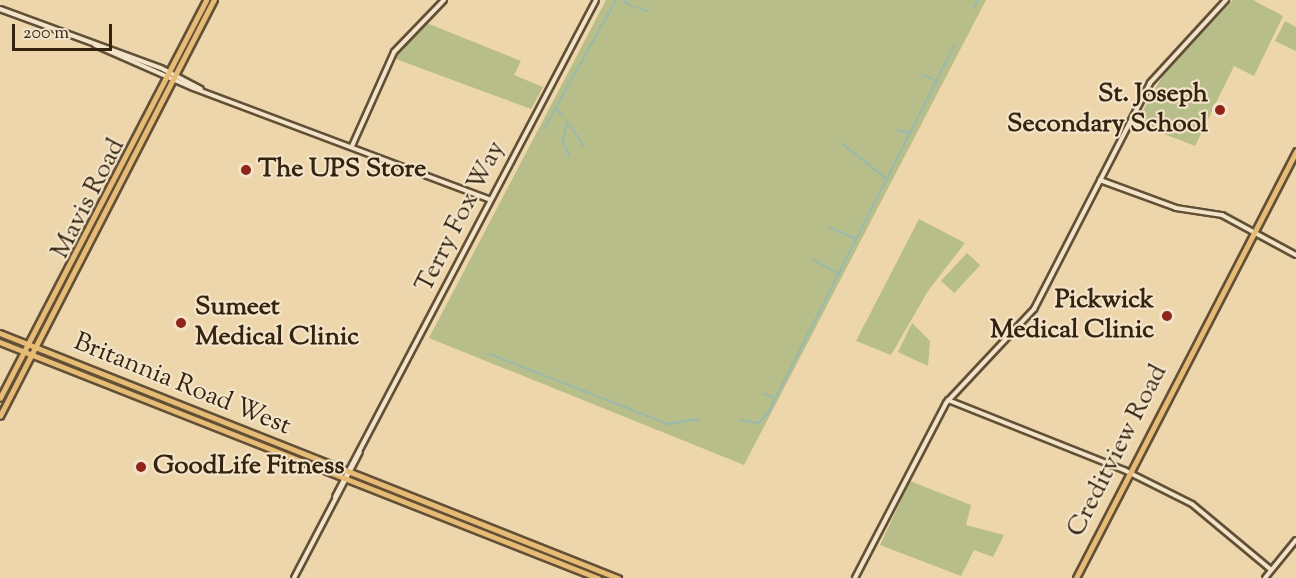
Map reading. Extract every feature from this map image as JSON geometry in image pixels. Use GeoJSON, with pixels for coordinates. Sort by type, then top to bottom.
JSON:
{"type":"FeatureCollection","features":[{"type":"Feature","properties":{"kind":"main road","name":"Mavis Road"},"geometry":{"type":"LineString","coordinates":[[0,398],[167,70],[206,0]]}},
{"type":"Feature","properties":{"kind":"main road","name":"Mavis Road"},"geometry":{"type":"LineString","coordinates":[[0,416],[214,0]]}},
{"type":"Feature","properties":{"kind":"main road","name":"Creditview Road"},"geometry":{"type":"LineString","coordinates":[[1076,578],[1296,151]]}},
{"type":"Feature","properties":{"kind":"main road"},"geometry":{"type":"LineString","coordinates":[[66,269],[74,273]]}},
{"type":"Feature","properties":{"kind":"main road","name":"Britannia Road West"},"geometry":{"type":"LineString","coordinates":[[0,333],[618,578]]}},
{"type":"Feature","properties":{"kind":"main road","name":"Britannia Road West"},"geometry":{"type":"LineString","coordinates":[[0,342],[345,481],[598,578]]}},
{"type":"Feature","properties":{"kind":"street"},"geometry":{"type":"LineString","coordinates":[[352,146],[394,52],[444,0]]}},
{"type":"Feature","properties":{"kind":"street","name":"Terry Fox Way"},"geometry":{"type":"LineString","coordinates":[[294,578],[596,0]]}},
{"type":"Feature","properties":{"kind":"street"},"geometry":{"type":"LineString","coordinates":[[855,578],[948,400],[1034,309],[1150,83],[1226,0]]}},
{"type":"Feature","properties":{"kind":"street"},"geometry":{"type":"LineString","coordinates":[[0,9],[167,70],[201,89]]}},
{"type":"Feature","properties":{"kind":"street"},"geometry":{"type":"LineString","coordinates":[[95,45],[171,80],[201,89],[491,200]]}},
{"type":"Feature","properties":{"kind":"street"},"geometry":{"type":"LineString","coordinates":[[1100,180],[1176,208],[1222,215],[1296,255]]}},
{"type":"Feature","properties":{"kind":"street"},"geometry":{"type":"LineString","coordinates":[[948,400],[1129,472],[1200,509],[1235,545],[1270,569]]}},
{"type":"Feature","properties":{"kind":"street"},"geometry":{"type":"LineString","coordinates":[[1265,578],[1270,569],[1296,540]]}},
{"type":"Feature","properties":{"kind":"green space"},"geometry":{"type":"Polygon","coordinates":[[[606,0],[986,0],[744,465],[429,338],[606,0]]]}},
{"type":"Feature","properties":{"kind":"green space"},"geometry":{"type":"Polygon","coordinates":[[[1233,0],[1253,0],[1283,16],[1254,76],[1234,66],[1195,146],[1136,123],[1163,75],[1233,0]]]}},
{"type":"Feature","properties":{"kind":"green space"},"geometry":{"type":"Polygon","coordinates":[[[1285,21],[1296,27],[1296,51],[1275,41],[1285,21]]]}},
{"type":"Feature","properties":{"kind":"green space"},"geometry":{"type":"Polygon","coordinates":[[[424,22],[521,61],[514,75],[543,87],[531,109],[393,58],[424,22]]]}},
{"type":"Feature","properties":{"kind":"green space"},"geometry":{"type":"Polygon","coordinates":[[[919,219],[965,243],[928,291],[891,355],[856,341],[919,219]]]}},
{"type":"Feature","properties":{"kind":"green space"},"geometry":{"type":"Polygon","coordinates":[[[967,253],[980,265],[954,293],[941,281],[967,253]]]}},
{"type":"Feature","properties":{"kind":"green space"},"geometry":{"type":"Polygon","coordinates":[[[912,323],[930,341],[928,366],[898,352],[912,323]]]}},
{"type":"Feature","properties":{"kind":"green space"},"geometry":{"type":"Polygon","coordinates":[[[910,481],[971,505],[966,525],[1004,535],[993,557],[974,550],[961,576],[880,545],[910,481]]]}},
{"type":"Feature","properties":{"kind":"waterway"},"geometry":{"type":"LineString","coordinates":[[544,129],[616,0]]}},
{"type":"Feature","properties":{"kind":"waterway"},"geometry":{"type":"LineString","coordinates":[[623,0],[632,6]]}},
{"type":"Feature","properties":{"kind":"waterway"},"geometry":{"type":"LineString","coordinates":[[974,7],[978,0]]}},
{"type":"Feature","properties":{"kind":"waterway"},"geometry":{"type":"LineString","coordinates":[[636,7],[647,11]]}},
{"type":"Feature","properties":{"kind":"waterway"},"geometry":{"type":"LineString","coordinates":[[741,420],[759,423],[768,413],[955,45]]}},
{"type":"Feature","properties":{"kind":"waterway"},"geometry":{"type":"LineString","coordinates":[[922,74],[936,81]]}},
{"type":"Feature","properties":{"kind":"waterway"},"geometry":{"type":"LineString","coordinates":[[557,110],[562,115]]}},
{"type":"Feature","properties":{"kind":"waterway"},"geometry":{"type":"LineString","coordinates":[[568,122],[563,141],[570,156]]}},
{"type":"Feature","properties":{"kind":"waterway"},"geometry":{"type":"LineString","coordinates":[[570,125],[584,146]]}},
{"type":"Feature","properties":{"kind":"waterway"},"geometry":{"type":"LineString","coordinates":[[897,130],[910,133]]}},
{"type":"Feature","properties":{"kind":"waterway"},"geometry":{"type":"LineString","coordinates":[[843,144],[887,179]]}},
{"type":"Feature","properties":{"kind":"waterway"},"geometry":{"type":"LineString","coordinates":[[830,227],[856,239]]}},
{"type":"Feature","properties":{"kind":"waterway"},"geometry":{"type":"LineString","coordinates":[[814,260],[837,273]]}},
{"type":"Feature","properties":{"kind":"waterway"},"geometry":{"type":"LineString","coordinates":[[490,354],[668,424],[699,419]]}},
{"type":"Feature","properties":{"kind":"waterway"},"geometry":{"type":"LineString","coordinates":[[765,394],[772,397]]}},
{"type":"Feature","properties":{"kind":"place","name":"St. Joseph Secondary School"},"geometry":{"type":"Point","coordinates":[1220,110]}},
{"type":"Feature","properties":{"kind":"place","name":"The UPS Store"},"geometry":{"type":"Point","coordinates":[246,170]}},
{"type":"Feature","properties":{"kind":"place","name":"Pickwick Medical Clinic"},"geometry":{"type":"Point","coordinates":[1167,316]}},
{"type":"Feature","properties":{"kind":"place","name":"Sumeet Medical Clinic"},"geometry":{"type":"Point","coordinates":[181,323]}},
{"type":"Feature","properties":{"kind":"place","name":"GoodLife Fitness"},"geometry":{"type":"Point","coordinates":[141,467]}}]}
